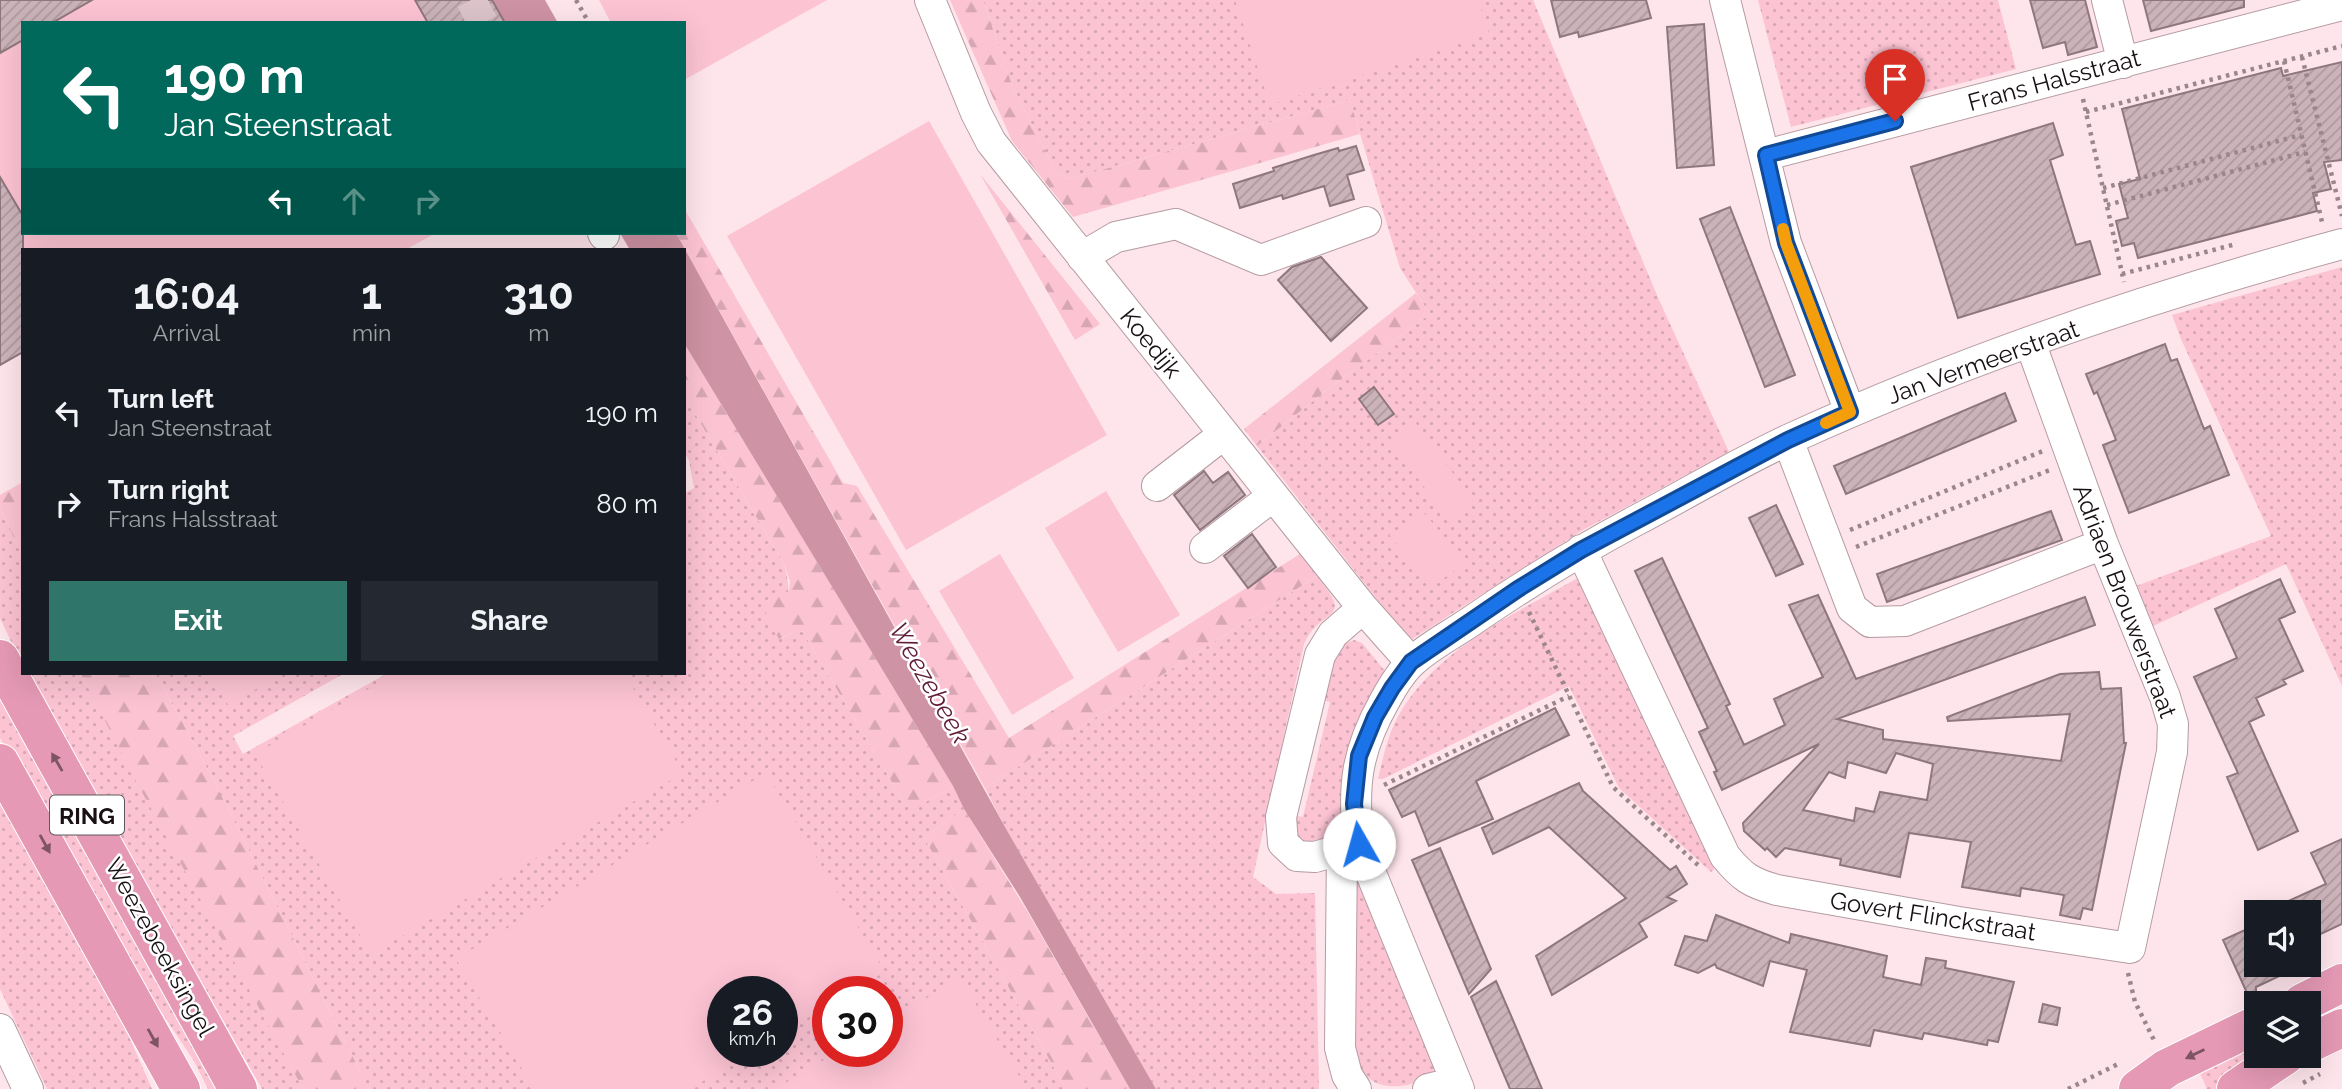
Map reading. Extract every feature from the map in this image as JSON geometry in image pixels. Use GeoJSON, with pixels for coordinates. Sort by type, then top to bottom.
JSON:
{"type":"FeatureCollection","features":[{"type":"Feature","properties":{"kind":"main road","name":"Weezebeeksingel"},"geometry":{"type":"LineString","coordinates":[[0,659],[238,1089]]}},
{"type":"Feature","properties":{"kind":"main road","name":"Weezebeeksingel"},"geometry":{"type":"LineString","coordinates":[[0,763],[181,1089]]}},
{"type":"Feature","properties":{"kind":"main road"},"geometry":{"type":"LineString","coordinates":[[2321,994],[2342,983]]}},
{"type":"Feature","properties":{"kind":"main road"},"geometry":{"type":"LineString","coordinates":[[2321,1055],[2342,1028]]}},
{"type":"Feature","properties":{"kind":"main road"},"geometry":{"type":"LineString","coordinates":[[2138,1089],[2167,1068],[2244,1031]]}},
{"type":"Feature","properties":{"kind":"main road"},"geometry":{"type":"LineString","coordinates":[[2236,1089],[2293,1070]]}},
{"type":"Feature","properties":{"kind":"street","name":"Koedijk"},"geometry":{"type":"LineString","coordinates":[[930,0],[976,113],[991,142],[1363,608],[1411,662]]}},
{"type":"Feature","properties":{"kind":"street"},"geometry":{"type":"LineString","coordinates":[[1725,0],[1786,243],[1850,412]]}},
{"type":"Feature","properties":{"kind":"street"},"geometry":{"type":"LineString","coordinates":[[2107,0],[2123,63]]}},
{"type":"Feature","properties":{"kind":"street","name":"Frans Halsstraat"},"geometry":{"type":"LineString","coordinates":[[1766,155],[2342,5]]}},
{"type":"Feature","properties":{"kind":"street"},"geometry":{"type":"LineString","coordinates":[[1082,257],[1116,237],[1176,223],[1261,260],[1366,222]]}},
{"type":"Feature","properties":{"kind":"street","name":"Jan Vermeerstraat"},"geometry":{"type":"LineString","coordinates":[[1356,1089],[1346,1075],[1340,1048],[1350,846],[1359,756],[1375,717],[1411,662],[1581,550],[1788,440],[1850,412],[2030,342],[2248,270],[2342,244]]}},
{"type":"Feature","properties":{"kind":"street","name":"Adriaen Brouwerstraat"},"geometry":{"type":"LineString","coordinates":[[2030,342],[2103,544],[2165,697],[2173,724],[2172,752],[2130,948]]}},
{"type":"Feature","properties":{"kind":"street"},"geometry":{"type":"LineString","coordinates":[[1157,486],[1224,433]]}},
{"type":"Feature","properties":{"kind":"street"},"geometry":{"type":"LineString","coordinates":[[1788,440],[1852,608],[1870,622],[1905,621],[2103,544]]}},
{"type":"Feature","properties":{"kind":"street"},"geometry":{"type":"LineString","coordinates":[[1205,548],[1273,496]]}},
{"type":"Feature","properties":{"kind":"street"},"geometry":{"type":"LineString","coordinates":[[1581,550],[1725,856],[1739,873]]}},
{"type":"Feature","properties":{"kind":"street"},"geometry":{"type":"LineString","coordinates":[[1350,846],[1315,857],[1297,856],[1283,843],[1281,817],[1320,656],[1333,634],[1363,608]]}},
{"type":"Feature","properties":{"kind":"street","name":"Jan Vermeerstraat"},"geometry":{"type":"LineString","coordinates":[[1350,846],[1448,1087]]}},
{"type":"Feature","properties":{"kind":"street","name":"Govert Flinckstraat"},"geometry":{"type":"LineString","coordinates":[[1739,873],[1754,883],[1777,890],[2130,948]]}},
{"type":"Feature","properties":{"kind":"street"},"geometry":{"type":"LineString","coordinates":[[0,1031],[16,1080]]}},
{"type":"Feature","properties":{"kind":"path"},"geometry":{"type":"LineString","coordinates":[[576,0],[588,21]]}},
{"type":"Feature","properties":{"kind":"path"},"geometry":{"type":"LineString","coordinates":[[2086,112],[2342,46]]}},
{"type":"Feature","properties":{"kind":"path"},"geometry":{"type":"LineString","coordinates":[[2302,57],[2342,216]]}},
{"type":"Feature","properties":{"kind":"path"},"geometry":{"type":"LineString","coordinates":[[2284,61],[2322,222]]}},
{"type":"Feature","properties":{"kind":"path"},"geometry":{"type":"LineString","coordinates":[[2077,74],[2130,309]]}},
{"type":"Feature","properties":{"kind":"path"},"geometry":{"type":"LineString","coordinates":[[2103,188],[2301,135]]}},
{"type":"Feature","properties":{"kind":"path"},"geometry":{"type":"LineString","coordinates":[[2107,205],[2305,152]]}},
{"type":"Feature","properties":{"kind":"path"},"geometry":{"type":"LineString","coordinates":[[1829,548],[2070,451]]}},
{"type":"Feature","properties":{"kind":"path"},"geometry":{"type":"LineString","coordinates":[[1829,548],[2070,451]]}},
{"type":"Feature","properties":{"kind":"path"},"geometry":{"type":"LineString","coordinates":[[1518,589],[1614,787],[1717,882],[1739,873]]}},
{"type":"Feature","properties":{"kind":"path"},"geometry":{"type":"LineString","coordinates":[[1354,799],[1569,696]]}},
{"type":"Feature","properties":{"kind":"path"},"geometry":{"type":"LineString","coordinates":[[2130,948],[2127,962],[2130,986],[2156,1045]]}},
{"type":"Feature","properties":{"kind":"green space"},"geometry":{"type":"Polygon","coordinates":[[[0,0],[478,0],[490,21],[21,21],[21,235],[432,235],[409,248],[21,248],[21,253],[0,282],[0,0]]]}},
{"type":"Feature","properties":{"kind":"green space"},"geometry":{"type":"Polygon","coordinates":[[[599,0],[827,0],[686,79],[686,21],[610,21],[599,0]]]}},
{"type":"Feature","properties":{"kind":"green space"},"geometry":{"type":"Polygon","coordinates":[[[950,0],[983,0],[1012,85],[1056,173],[1069,179],[1350,100],[1360,134],[1073,217],[1012,141],[950,0]]]}},
{"type":"Feature","properties":{"kind":"green space"},"geometry":{"type":"Polygon","coordinates":[[[983,0],[1533,0],[1659,300],[1729,452],[1583,530],[1412,639],[1405,635],[1257,446],[1323,393],[1430,314],[1400,268],[1350,100],[1069,179],[1056,173],[1012,85],[983,0]]]}},
{"type":"Feature","properties":{"kind":"green space"},"geometry":{"type":"Polygon","coordinates":[[[1235,0],[1478,0],[1489,33],[1270,105],[1235,0]]]}},
{"type":"Feature","properties":{"kind":"green space"},"geometry":{"type":"Polygon","coordinates":[[[1758,0],[1998,0],[2016,69],[1791,127],[1758,0]]]}},
{"type":"Feature","properties":{"kind":"green space"},"geometry":{"type":"Polygon","coordinates":[[[929,121],[1107,435],[906,550],[727,236],[929,121]]]}},
{"type":"Feature","properties":{"kind":"green space"},"geometry":{"type":"Polygon","coordinates":[[[980,174],[1100,324],[1075,340],[980,174]]]}},
{"type":"Feature","properties":{"kind":"green space"},"geometry":{"type":"Polygon","coordinates":[[[686,211],[843,483],[857,486],[1009,738],[1300,554],[1317,576],[985,788],[677,235],[686,235],[686,211]]]}},
{"type":"Feature","properties":{"kind":"green space"},"geometry":{"type":"Polygon","coordinates":[[[2342,267],[2342,686],[2286,564],[2151,627],[2136,586],[2271,536],[2172,315],[2342,267]]]}},
{"type":"Feature","properties":{"kind":"green space"},"geometry":{"type":"Polygon","coordinates":[[[1416,293],[1430,314],[1323,393],[1257,446],[1244,429],[1416,293]]]}},
{"type":"Feature","properties":{"kind":"green space"},"geometry":{"type":"Polygon","coordinates":[[[686,346],[953,786],[922,804],[909,808],[803,632],[797,630],[779,639],[762,605],[789,591],[790,581],[783,562],[686,398],[686,346]]]}},
{"type":"Feature","properties":{"kind":"green space"},"geometry":{"type":"Polygon","coordinates":[[[686,398],[783,562],[788,592],[780,639],[797,630],[803,632],[903,801],[922,804],[953,786],[964,809],[926,836],[927,843],[1066,1089],[369,1089],[213,779],[157,675],[341,675],[233,736],[243,754],[384,675],[686,675],[686,493],[694,488],[686,455],[686,398]]]}},
{"type":"Feature","properties":{"kind":"green space"},"geometry":{"type":"Polygon","coordinates":[[[1415,422],[1475,503],[1450,522],[1390,441],[1415,422]]]}},
{"type":"Feature","properties":{"kind":"green space"},"geometry":{"type":"Polygon","coordinates":[[[21,483],[21,554],[0,507],[0,495],[21,483]]]}},
{"type":"Feature","properties":{"kind":"green space"},"geometry":{"type":"Polygon","coordinates":[[[1106,491],[1180,615],[1118,652],[1045,528],[1106,491]]]}},
{"type":"Feature","properties":{"kind":"green space"},"geometry":{"type":"Polygon","coordinates":[[[0,507],[21,554],[21,663],[0,618],[0,507]]]}},
{"type":"Feature","properties":{"kind":"green space"},"geometry":{"type":"Polygon","coordinates":[[[1424,513],[1466,562],[1432,587],[1389,535],[1424,513]]]}},
{"type":"Feature","properties":{"kind":"green space"},"geometry":{"type":"Polygon","coordinates":[[[1000,554],[1074,678],[1012,715],[939,591],[1000,554]]]}},
{"type":"Feature","properties":{"kind":"green space"},"geometry":{"type":"Polygon","coordinates":[[[1317,576],[1334,601],[1335,608],[1311,632],[1304,644],[1253,877],[1276,894],[1315,893],[1319,1089],[1156,1089],[985,788],[1317,576]]]}},
{"type":"Feature","properties":{"kind":"green space"},"geometry":{"type":"Polygon","coordinates":[[[1576,579],[1583,581],[1717,866],[1711,872],[1619,788],[1569,686],[1383,779],[1378,779],[1386,746],[1400,713],[1416,690],[1435,670],[1502,620],[1576,579]]]}},
{"type":"Feature","properties":{"kind":"green space"},"geometry":{"type":"Polygon","coordinates":[[[1354,640],[1362,643],[1385,671],[1347,834],[1298,847],[1285,814],[1303,817],[1330,702],[1312,697],[1325,652],[1354,640]]]}},
{"type":"Feature","properties":{"kind":"green space"},"geometry":{"type":"Polygon","coordinates":[[[28,675],[82,675],[303,1089],[262,1089],[28,675]]]}},
{"type":"Feature","properties":{"kind":"green space"},"geometry":{"type":"Polygon","coordinates":[[[82,675],[157,675],[213,779],[369,1089],[303,1089],[82,675]]]}},
{"type":"Feature","properties":{"kind":"green space"},"geometry":{"type":"Polygon","coordinates":[[[210,675],[281,675],[228,705],[210,675]]]}},
{"type":"Feature","properties":{"kind":"green space"},"geometry":{"type":"Polygon","coordinates":[[[392,675],[626,675],[683,773],[371,954],[255,754],[392,675]]]}},
{"type":"Feature","properties":{"kind":"green space"},"geometry":{"type":"Polygon","coordinates":[[[0,686],[221,1089],[208,1089],[194,1061],[96,914],[0,738],[0,686]]]}},
{"type":"Feature","properties":{"kind":"green space"},"geometry":{"type":"Polygon","coordinates":[[[766,773],[885,972],[878,976],[812,976],[812,1015],[798,1024],[798,976],[707,976],[707,1067],[727,1067],[690,1089],[534,1089],[456,959],[766,773]]]}},
{"type":"Feature","properties":{"kind":"green space"},"geometry":{"type":"Polygon","coordinates":[[[0,792],[99,968],[152,1089],[47,1089],[0,989],[0,792]]]}},
{"type":"Feature","properties":{"kind":"green space"},"geometry":{"type":"Polygon","coordinates":[[[964,809],[1027,911],[1130,1089],[1066,1089],[927,843],[926,836],[964,809]]]}},
{"type":"Feature","properties":{"kind":"green space"},"geometry":{"type":"Polygon","coordinates":[[[1355,879],[1359,881],[1435,1066],[1426,1078],[1419,1082],[1396,1086],[1382,1085],[1364,1074],[1357,1059],[1353,1030],[1355,879]]]}},
{"type":"Feature","properties":{"kind":"green space"},"geometry":{"type":"Polygon","coordinates":[[[960,978],[1027,1089],[775,1089],[812,1067],[903,1067],[903,1012],[960,978]]]}},
{"type":"Feature","properties":{"kind":"green space"},"geometry":{"type":"Polygon","coordinates":[[[2244,1039],[2244,1067],[2221,1089],[2207,1089],[2195,1062],[2244,1039]]]}},
{"type":"Feature","properties":{"kind":"shaded area"},"geometry":{"type":"Polygon","coordinates":[[[489,0],[545,0],[557,21],[501,21],[489,0]]]}},
{"type":"Feature","properties":{"kind":"shaded area"},"geometry":{"type":"Polygon","coordinates":[[[621,235],[677,235],[684,248],[629,248],[621,235]]]}},
{"type":"Feature","properties":{"kind":"shaded area"},"geometry":{"type":"Polygon","coordinates":[[[686,251],[1005,827],[1156,1089],[1130,1089],[1020,897],[964,809],[953,786],[686,346],[686,251]]]}},
{"type":"Feature","properties":{"kind":"building"},"geometry":{"type":"Polygon","coordinates":[[[0,0],[92,0],[55,21],[21,21],[21,41],[0,53],[0,0]]]}},
{"type":"Feature","properties":{"kind":"building"},"geometry":{"type":"Polygon","coordinates":[[[415,0],[492,0],[504,21],[427,21],[415,0]]]}},
{"type":"Feature","properties":{"kind":"building"},"geometry":{"type":"Polygon","coordinates":[[[1551,0],[1646,0],[1651,18],[1579,37],[1578,32],[1560,37],[1551,0]]]}},
{"type":"Feature","properties":{"kind":"building"},"geometry":{"type":"Polygon","coordinates":[[[2030,0],[2085,0],[2097,47],[2068,55],[2065,42],[2043,48],[2030,0]]]}},
{"type":"Feature","properties":{"kind":"building"},"geometry":{"type":"Polygon","coordinates":[[[2143,0],[2244,0],[2244,7],[2151,31],[2143,0]]]}},
{"type":"Feature","properties":{"kind":"building"},"geometry":{"type":"Polygon","coordinates":[[[1704,24],[1714,165],[1677,168],[1667,27],[1704,24]]]}},
{"type":"Feature","properties":{"kind":"building"},"geometry":{"type":"Polygon","coordinates":[[[2342,62],[2342,160],[2324,162],[2331,189],[2313,193],[2317,211],[2138,258],[2134,243],[2122,246],[2116,221],[2128,218],[2119,184],[2140,179],[2122,109],[2281,68],[2283,76],[2342,62]]]}},
{"type":"Feature","properties":{"kind":"building"},"geometry":{"type":"Polygon","coordinates":[[[2053,123],[2063,155],[2050,160],[2076,245],[2090,241],[2100,274],[1958,318],[1911,167],[2053,123]]]}},
{"type":"Feature","properties":{"kind":"building"},"geometry":{"type":"Polygon","coordinates":[[[1356,146],[1364,170],[1347,175],[1354,199],[1330,206],[1324,186],[1283,199],[1282,195],[1240,208],[1233,184],[1314,155],[1356,146]]]}},
{"type":"Feature","properties":{"kind":"building"},"geometry":{"type":"Polygon","coordinates":[[[0,177],[21,213],[23,248],[21,353],[0,365],[0,177]]]}},
{"type":"Feature","properties":{"kind":"building"},"geometry":{"type":"Polygon","coordinates":[[[1730,207],[1795,375],[1765,387],[1700,219],[1730,207]]]}},
{"type":"Feature","properties":{"kind":"building"},"geometry":{"type":"Polygon","coordinates":[[[1321,257],[1367,308],[1331,341],[1278,280],[1292,267],[1321,257]]]}},
{"type":"Feature","properties":{"kind":"building"},"geometry":{"type":"Polygon","coordinates":[[[2165,344],[2171,361],[2177,359],[2204,429],[2210,426],[2229,475],[2129,513],[2103,445],[2116,440],[2097,392],[2094,394],[2086,374],[2165,344]]]}},
{"type":"Feature","properties":{"kind":"building"},"geometry":{"type":"Polygon","coordinates":[[[1374,387],[1394,414],[1378,425],[1359,399],[1374,387]]]}},
{"type":"Feature","properties":{"kind":"building"},"geometry":{"type":"Polygon","coordinates":[[[2005,393],[2016,421],[1846,494],[1834,466],[2005,393]]]}},
{"type":"Feature","properties":{"kind":"building"},"geometry":{"type":"Polygon","coordinates":[[[1204,471],[1213,483],[1228,472],[1245,495],[1200,530],[1174,495],[1204,471]]]}},
{"type":"Feature","properties":{"kind":"building"},"geometry":{"type":"Polygon","coordinates":[[[1776,505],[1803,564],[1776,576],[1749,518],[1776,505]]]}},
{"type":"Feature","properties":{"kind":"building"},"geometry":{"type":"Polygon","coordinates":[[[2051,511],[2062,540],[1887,602],[1877,574],[2051,511]]]}},
{"type":"Feature","properties":{"kind":"building"},"geometry":{"type":"Polygon","coordinates":[[[1252,534],[1276,567],[1248,588],[1224,556],[1252,534]]]}},
{"type":"Feature","properties":{"kind":"building"},"geometry":{"type":"Polygon","coordinates":[[[1662,558],[1730,704],[1726,706],[1744,745],[1785,725],[1774,699],[1823,677],[1789,605],[1818,595],[1856,679],[2085,597],[2095,625],[1837,719],[1883,730],[1883,739],[2061,761],[2070,714],[1948,721],[1947,717],[2060,674],[2099,672],[2101,689],[2121,688],[2126,743],[2092,910],[2083,908],[2080,919],[2060,915],[2064,895],[2021,888],[2020,896],[1962,887],[1971,842],[1909,833],[1900,877],[1840,865],[1841,859],[1785,848],[1776,857],[1767,848],[1765,850],[1744,831],[1743,823],[1819,744],[1722,790],[1714,772],[1717,771],[1699,732],[1708,728],[1635,571],[1662,558]],[[1896,753],[1886,773],[1848,762],[1845,778],[1829,772],[1803,810],[1854,821],[1856,808],[1874,812],[1880,792],[1927,800],[1933,764],[1896,753]]]}},
{"type":"Feature","properties":{"kind":"building"},"geometry":{"type":"Polygon","coordinates":[[[2280,579],[2295,612],[2279,619],[2303,671],[2283,680],[2286,684],[2256,698],[2264,715],[2249,722],[2298,831],[2258,850],[2227,777],[2238,773],[2194,677],[2237,658],[2215,609],[2280,579]]]}},
{"type":"Feature","properties":{"kind":"building"},"geometry":{"type":"Polygon","coordinates":[[[1555,708],[1569,735],[1476,781],[1493,819],[1429,846],[1415,811],[1402,817],[1389,790],[1555,708]]]}},
{"type":"Feature","properties":{"kind":"building"},"geometry":{"type":"Polygon","coordinates":[[[1579,783],[1583,791],[1670,870],[1676,866],[1687,884],[1667,897],[1676,901],[1639,923],[1647,937],[1552,995],[1536,956],[1626,898],[1549,827],[1493,854],[1482,828],[1579,783]]]}},
{"type":"Feature","properties":{"kind":"building"},"geometry":{"type":"Polygon","coordinates":[[[2342,839],[2342,924],[2321,934],[2321,900],[2291,900],[2326,884],[2311,853],[2342,839]]]}},
{"type":"Feature","properties":{"kind":"building"},"geometry":{"type":"Polygon","coordinates":[[[1440,848],[1491,969],[1469,994],[1412,860],[1440,848]]]}},
{"type":"Feature","properties":{"kind":"building"},"geometry":{"type":"Polygon","coordinates":[[[1716,915],[1789,943],[1791,934],[1887,956],[1883,977],[1921,985],[1926,958],[1946,961],[1945,968],[2014,982],[1998,1042],[1988,1040],[1987,1045],[1924,1033],[1922,1039],[1874,1030],[1870,1046],[1790,1032],[1807,970],[1770,961],[1763,986],[1717,968],[1715,964],[1698,973],[1675,965],[1685,936],[1707,941],[1716,915]]]}},
{"type":"Feature","properties":{"kind":"building"},"geometry":{"type":"Polygon","coordinates":[[[2244,930],[2244,977],[2277,977],[2256,987],[2256,991],[2246,991],[2223,940],[2244,930]]]}},
{"type":"Feature","properties":{"kind":"building"},"geometry":{"type":"Polygon","coordinates":[[[1496,981],[1542,1089],[1510,1089],[1471,997],[1496,981]]]}},
{"type":"Feature","properties":{"kind":"building"},"geometry":{"type":"Polygon","coordinates":[[[2043,1004],[2060,1008],[2057,1025],[2039,1022],[2043,1004]]]}},
{"type":"Feature","properties":{"kind":"tunnel"},"geometry":{"type":"LineString","coordinates":[[471,0],[482,21]]}},
{"type":"Feature","properties":{"kind":"slow traffic"},"geometry":{"type":"LineString","coordinates":[[1783,229],[1850,412],[1826,423]]}},
{"type":"Feature","properties":{"kind":"route"},"geometry":{"type":"LineString","coordinates":[[1359,844],[1354,804],[1359,756],[1375,717],[1411,662],[1581,550],[1788,440],[1850,412],[1786,243],[1766,155],[1895,121]]}},
{"type":"Feature","properties":{"kind":"water label","name":"Weezebeek"},"geometry":{"type":"Point","coordinates":[930,683]}}]}
